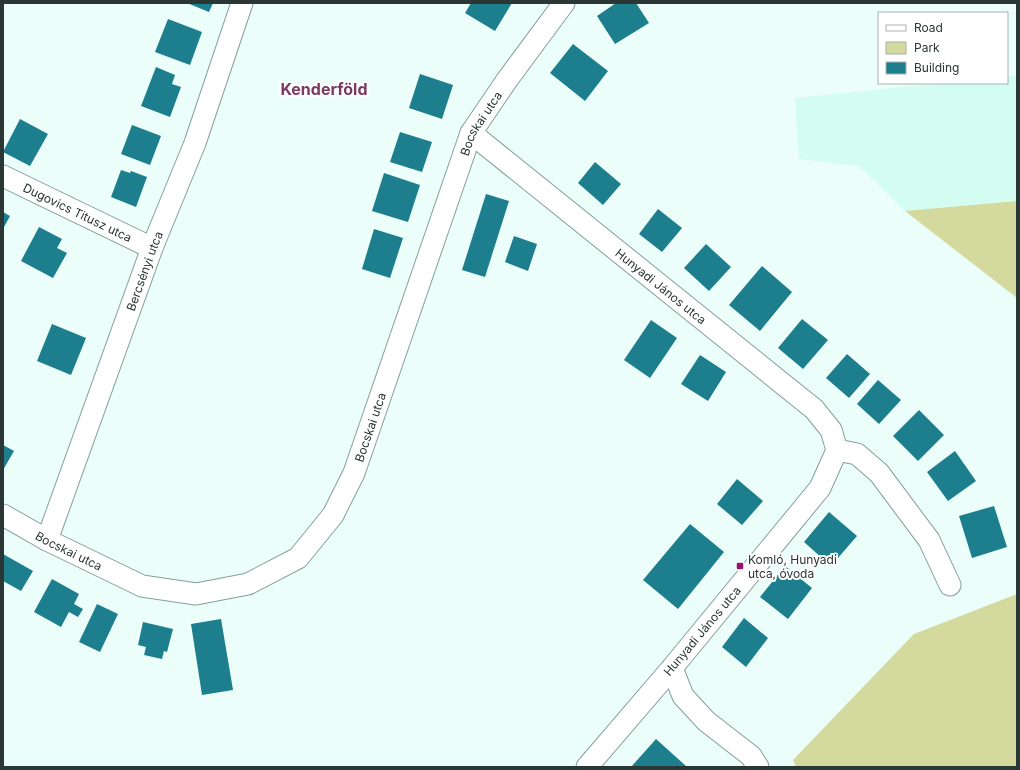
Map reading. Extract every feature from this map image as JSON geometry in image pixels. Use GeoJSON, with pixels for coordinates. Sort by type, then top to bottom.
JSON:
{"type":"FeatureCollection","features":[{"type":"Feature","properties":{"kind":"street","name":"Bercsényi utca"},"geometry":{"type":"LineString","coordinates":[[47,540],[152,248],[195,143],[242,3]]}},
{"type":"Feature","properties":{"kind":"street","name":"Bocskai utca"},"geometry":{"type":"LineString","coordinates":[[3,516],[47,540],[142,586],[196,594],[248,584],[298,558],[333,515],[354,473],[471,133],[507,80],[564,3]]}},
{"type":"Feature","properties":{"kind":"street","name":"Hunyadi János utca"},"geometry":{"type":"LineString","coordinates":[[471,133],[814,409],[831,430],[837,450],[820,488],[672,668],[586,767]]}},
{"type":"Feature","properties":{"kind":"street","name":"Dugovics Titusz utca"},"geometry":{"type":"LineString","coordinates":[[3,176],[152,248]]}},
{"type":"Feature","properties":{"kind":"street"},"geometry":{"type":"LineString","coordinates":[[837,450],[857,454],[879,472],[929,540],[950,585]]}},
{"type":"Feature","properties":{"kind":"street"},"geometry":{"type":"LineString","coordinates":[[672,668],[683,696],[706,721],[751,756],[758,767]]}},
{"type":"Feature","properties":{"kind":"shaded area"},"geometry":{"type":"Polygon","coordinates":[[[1017,75],[1017,201],[905,211],[859,166],[799,159],[795,98],[932,84],[1008,84],[1008,76],[1017,75]]]}},
{"type":"Feature","properties":{"kind":"green space"},"geometry":{"type":"Polygon","coordinates":[[[1017,201],[1017,298],[905,211],[1017,201]]]}},
{"type":"Feature","properties":{"kind":"green space"},"geometry":{"type":"Polygon","coordinates":[[[1017,594],[1017,767],[796,767],[793,760],[914,634],[1017,594]]]}},
{"type":"Feature","properties":{"kind":"building"},"geometry":{"type":"Polygon","coordinates":[[[187,3],[213,3],[209,12],[187,3]]]}},
{"type":"Feature","properties":{"kind":"building"},"geometry":{"type":"Polygon","coordinates":[[[471,3],[512,3],[495,31],[465,13],[471,3]]]}},
{"type":"Feature","properties":{"kind":"building"},"geometry":{"type":"Polygon","coordinates":[[[616,3],[636,3],[649,23],[615,44],[597,16],[616,3]]]}},
{"type":"Feature","properties":{"kind":"building"},"geometry":{"type":"Polygon","coordinates":[[[168,19],[202,32],[190,65],[155,52],[168,19]]]}},
{"type":"Feature","properties":{"kind":"building"},"geometry":{"type":"Polygon","coordinates":[[[573,44],[608,71],[585,101],[550,73],[573,44]]]}},
{"type":"Feature","properties":{"kind":"building"},"geometry":{"type":"Polygon","coordinates":[[[156,67],[175,75],[172,84],[181,87],[170,117],[141,106],[156,67]]]}},
{"type":"Feature","properties":{"kind":"building"},"geometry":{"type":"Polygon","coordinates":[[[420,74],[453,85],[442,119],[409,108],[420,74]]]}},
{"type":"Feature","properties":{"kind":"building"},"geometry":{"type":"Polygon","coordinates":[[[20,119],[48,134],[30,166],[3,152],[20,119]]]}},
{"type":"Feature","properties":{"kind":"building"},"geometry":{"type":"Polygon","coordinates":[[[132,125],[161,136],[150,165],[121,154],[132,125]]]}},
{"type":"Feature","properties":{"kind":"building"},"geometry":{"type":"Polygon","coordinates":[[[400,132],[432,142],[422,172],[390,162],[400,132]]]}},
{"type":"Feature","properties":{"kind":"building"},"geometry":{"type":"Polygon","coordinates":[[[595,162],[621,184],[603,205],[578,183],[595,162]]]}},
{"type":"Feature","properties":{"kind":"building"},"geometry":{"type":"Polygon","coordinates":[[[121,170],[130,173],[131,171],[147,177],[136,207],[111,197],[121,170]]]}},
{"type":"Feature","properties":{"kind":"building"},"geometry":{"type":"Polygon","coordinates":[[[384,173],[420,185],[408,222],[372,211],[384,173]]]}},
{"type":"Feature","properties":{"kind":"building"},"geometry":{"type":"Polygon","coordinates":[[[486,194],[509,201],[485,277],[462,270],[486,194]]]}},
{"type":"Feature","properties":{"kind":"building"},"geometry":{"type":"Polygon","coordinates":[[[658,209],[682,228],[662,252],[639,234],[658,209]]]}},
{"type":"Feature","properties":{"kind":"building"},"geometry":{"type":"Polygon","coordinates":[[[3,212],[10,216],[3,229],[3,212]]]}},
{"type":"Feature","properties":{"kind":"building"},"geometry":{"type":"Polygon","coordinates":[[[39,227],[62,239],[57,248],[67,253],[53,278],[21,261],[39,227]]]}},
{"type":"Feature","properties":{"kind":"building"},"geometry":{"type":"Polygon","coordinates":[[[374,229],[403,238],[390,278],[362,269],[374,229]]]}},
{"type":"Feature","properties":{"kind":"building"},"geometry":{"type":"Polygon","coordinates":[[[514,236],[537,244],[528,271],[505,262],[514,236]]]}},
{"type":"Feature","properties":{"kind":"building"},"geometry":{"type":"Polygon","coordinates":[[[706,244],[731,267],[709,291],[684,268],[706,244]]]}},
{"type":"Feature","properties":{"kind":"building"},"geometry":{"type":"Polygon","coordinates":[[[762,266],[792,292],[760,331],[729,305],[762,266]]]}},
{"type":"Feature","properties":{"kind":"building"},"geometry":{"type":"Polygon","coordinates":[[[802,319],[828,340],[803,369],[778,348],[802,319]]]}},
{"type":"Feature","properties":{"kind":"building"},"geometry":{"type":"Polygon","coordinates":[[[651,320],[677,338],[650,378],[624,360],[651,320]]]}},
{"type":"Feature","properties":{"kind":"building"},"geometry":{"type":"Polygon","coordinates":[[[52,324],[86,338],[71,375],[37,361],[52,324]]]}},
{"type":"Feature","properties":{"kind":"building"},"geometry":{"type":"Polygon","coordinates":[[[847,354],[870,374],[849,398],[826,378],[847,354]]]}},
{"type":"Feature","properties":{"kind":"building"},"geometry":{"type":"Polygon","coordinates":[[[700,355],[726,372],[708,401],[681,384],[700,355]]]}},
{"type":"Feature","properties":{"kind":"building"},"geometry":{"type":"Polygon","coordinates":[[[878,380],[901,400],[879,424],[857,404],[878,380]]]}},
{"type":"Feature","properties":{"kind":"building"},"geometry":{"type":"Polygon","coordinates":[[[919,410],[944,435],[918,461],[893,436],[919,410]]]}},
{"type":"Feature","properties":{"kind":"building"},"geometry":{"type":"Polygon","coordinates":[[[3,445],[14,451],[3,470],[3,445]]]}},
{"type":"Feature","properties":{"kind":"building"},"geometry":{"type":"Polygon","coordinates":[[[955,451],[976,481],[948,501],[927,472],[955,451]]]}},
{"type":"Feature","properties":{"kind":"building"},"geometry":{"type":"Polygon","coordinates":[[[737,479],[763,501],[742,525],[717,504],[737,479]]]}},
{"type":"Feature","properties":{"kind":"building"},"geometry":{"type":"Polygon","coordinates":[[[994,506],[1007,547],[972,558],[959,516],[994,506]]]}},
{"type":"Feature","properties":{"kind":"building"},"geometry":{"type":"Polygon","coordinates":[[[829,512],[857,536],[831,566],[804,542],[829,512]]]}},
{"type":"Feature","properties":{"kind":"building"},"geometry":{"type":"Polygon","coordinates":[[[690,524],[724,552],[678,609],[643,580],[690,524]]]}},
{"type":"Feature","properties":{"kind":"building"},"geometry":{"type":"Polygon","coordinates":[[[3,554],[33,571],[21,591],[3,581],[3,554]]]}},
{"type":"Feature","properties":{"kind":"building"},"geometry":{"type":"Polygon","coordinates":[[[785,566],[812,588],[788,619],[760,597],[785,566]]]}},
{"type":"Feature","properties":{"kind":"building"},"geometry":{"type":"Polygon","coordinates":[[[52,579],[79,594],[74,604],[83,609],[78,617],[69,612],[61,627],[34,612],[52,579]]]}},
{"type":"Feature","properties":{"kind":"building"},"geometry":{"type":"Polygon","coordinates":[[[97,604],[118,614],[100,652],[79,642],[97,604]]]}},
{"type":"Feature","properties":{"kind":"building"},"geometry":{"type":"Polygon","coordinates":[[[744,618],[768,638],[746,667],[722,647],[744,618]]]}},
{"type":"Feature","properties":{"kind":"building"},"geometry":{"type":"Polygon","coordinates":[[[221,619],[233,690],[202,695],[191,624],[221,619]]]}},
{"type":"Feature","properties":{"kind":"building"},"geometry":{"type":"Polygon","coordinates":[[[143,622],[173,629],[167,652],[164,651],[162,659],[144,655],[146,647],[138,645],[143,622]]]}},
{"type":"Feature","properties":{"kind":"building"},"geometry":{"type":"Polygon","coordinates":[[[656,739],[686,766],[631,767],[656,739]]]}},
{"type":"Feature","properties":{"kind":"place","name":"Komló, Hunyadi utca, óvoda"},"geometry":{"type":"Point","coordinates":[740,566]}},
{"type":"Feature","properties":{"kind":"district","name":"Kenderföld"},"geometry":{"type":"Point","coordinates":[324,89]}}]}
